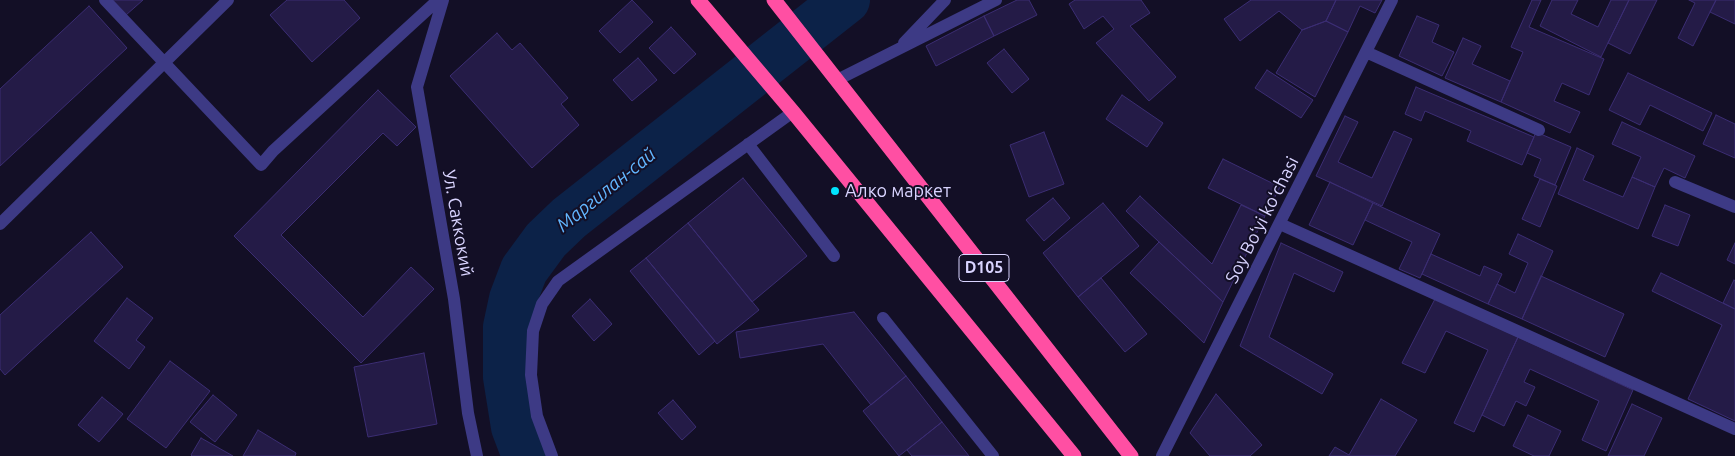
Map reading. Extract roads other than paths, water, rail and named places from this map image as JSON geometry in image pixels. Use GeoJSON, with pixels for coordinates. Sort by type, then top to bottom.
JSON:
{"type":"FeatureCollection","features":[{"type":"Feature","properties":{"kind":"highway","name":"D105"},"geometry":{"type":"LineString","coordinates":[[698,0],[790,108],[1074,456]]}},
{"type":"Feature","properties":{"kind":"highway","name":"D105"},"geometry":{"type":"LineString","coordinates":[[774,0],[1131,456]]}},
{"type":"Feature","properties":{"kind":"street"},"geometry":{"type":"LineString","coordinates":[[105,0],[261,165],[273,151],[438,0]]}},
{"type":"Feature","properties":{"kind":"street"},"geometry":{"type":"LineString","coordinates":[[0,224],[228,0]]}},
{"type":"Feature","properties":{"kind":"street","name":"Ул. Саккокий"},"geometry":{"type":"LineString","coordinates":[[443,0],[417,87],[454,299],[468,413],[477,456]]}},
{"type":"Feature","properties":{"kind":"street"},"geometry":{"type":"LineString","coordinates":[[896,51],[945,0]]}},
{"type":"Feature","properties":{"kind":"street"},"geometry":{"type":"LineString","coordinates":[[837,80],[996,0]]}},
{"type":"Feature","properties":{"kind":"street","name":"Soy Boʻyi koʻchasi"},"geometry":{"type":"LineString","coordinates":[[1162,456],[1392,0]]}},
{"type":"Feature","properties":{"kind":"street"},"geometry":{"type":"LineString","coordinates":[[1366,52],[1539,130]]}},
{"type":"Feature","properties":{"kind":"street"},"geometry":{"type":"LineString","coordinates":[[552,456],[537,416],[531,375],[533,331],[542,304],[558,281],[748,144],[790,108]]}},
{"type":"Feature","properties":{"kind":"street"},"geometry":{"type":"LineString","coordinates":[[748,144],[834,256]]}},
{"type":"Feature","properties":{"kind":"street"},"geometry":{"type":"LineString","coordinates":[[1675,182],[1735,207]]}},
{"type":"Feature","properties":{"kind":"street"},"geometry":{"type":"LineString","coordinates":[[1280,224],[1735,429]]}},
{"type":"Feature","properties":{"kind":"street"},"geometry":{"type":"LineString","coordinates":[[883,318],[993,456]]}},
{"type":"Feature","properties":{"kind":"waterway","name":"Маргилан-сай"},"geometry":{"type":"LineString","coordinates":[[526,456],[515,427],[507,377],[507,327],[513,299],[524,270],[546,240],[569,218],[846,0]]}},
{"type":"Feature","properties":{"kind":"place","name":"Алко маркет"},"geometry":{"type":"Point","coordinates":[835,191]}}]}
